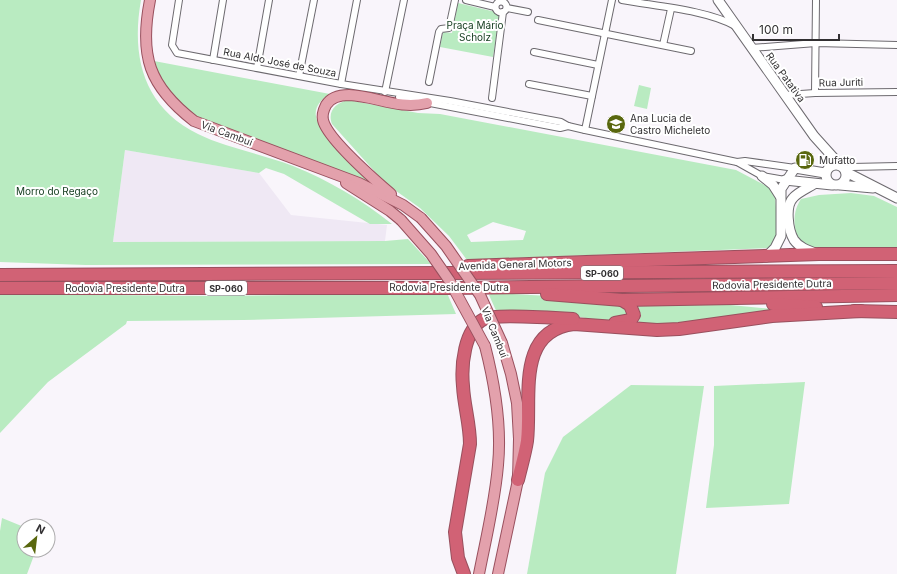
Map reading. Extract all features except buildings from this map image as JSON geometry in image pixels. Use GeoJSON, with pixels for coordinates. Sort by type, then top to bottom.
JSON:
{"type":"FeatureCollection","features":[{"type":"Feature","properties":{"kind":"highway","name":"Avenida General Motors"},"geometry":{"type":"LineString","coordinates":[[307,274],[508,264],[766,257],[818,254],[897,254]]}},
{"type":"Feature","properties":{"kind":"highway","name":"Rodovia Presidente Dutra"},"geometry":{"type":"LineString","coordinates":[[0,275],[897,271]]}},
{"type":"Feature","properties":{"kind":"highway","name":"Rodovia Presidente Dutra"},"geometry":{"type":"LineString","coordinates":[[0,288],[452,288],[897,283]]}},
{"type":"Feature","properties":{"kind":"highway"},"geometry":{"type":"LineString","coordinates":[[452,288],[622,300],[897,295]]}},
{"type":"Feature","properties":{"kind":"highway"},"geometry":{"type":"LineString","coordinates":[[703,298],[861,311],[897,312]]}},
{"type":"Feature","properties":{"kind":"highway"},"geometry":{"type":"LineString","coordinates":[[464,574],[458,558],[455,532],[470,444],[470,431],[462,385],[469,338],[476,325],[492,316],[576,319],[618,324],[631,320],[634,315],[630,305],[622,300]]}},
{"type":"Feature","properties":{"kind":"highway"},"geometry":{"type":"LineString","coordinates":[[518,480],[527,442],[531,363],[535,350],[542,339],[562,326],[574,324],[656,330],[679,329],[772,316],[861,311]]}},
{"type":"Feature","properties":{"kind":"main road","name":"Via Cambuí"},"geometry":{"type":"LineString","coordinates":[[150,0],[145,34],[149,62],[164,93],[181,110],[194,121],[359,183],[403,205],[421,218],[446,246],[480,295],[502,343],[511,374],[517,403],[519,439],[518,480],[498,574]]}},
{"type":"Feature","properties":{"kind":"main road","name":"Rua Patativa"},"geometry":{"type":"LineString","coordinates":[[720,3],[822,148],[844,169],[897,198]]}},
{"type":"Feature","properties":{"kind":"main road"},"geometry":{"type":"LineString","coordinates":[[403,205],[354,161],[328,130],[323,120],[324,109],[329,100],[337,96],[350,95],[410,106],[427,103]]}},
{"type":"Feature","properties":{"kind":"main road","name":"Rua Patativa"},"geometry":{"type":"LineString","coordinates":[[822,148],[828,164],[826,171]]}},
{"type":"Feature","properties":{"kind":"main road"},"geometry":{"type":"LineString","coordinates":[[766,257],[775,248],[781,236],[780,196],[785,180],[795,168],[826,171],[835,165],[844,169],[845,181],[836,185],[827,182],[826,171]]}},
{"type":"Feature","properties":{"kind":"main road","name":"Via Cambuí"},"geometry":{"type":"LineString","coordinates":[[322,169],[384,207],[401,220],[431,254],[449,280],[485,346],[497,400],[499,451],[492,508],[479,574]]}},
{"type":"Feature","properties":{"kind":"main road"},"geometry":{"type":"LineString","coordinates":[[762,176],[774,185],[780,196]]}},
{"type":"Feature","properties":{"kind":"main road"},"geometry":{"type":"LineString","coordinates":[[785,180],[814,184],[880,189]]}},
{"type":"Feature","properties":{"kind":"main road"},"geometry":{"type":"LineString","coordinates":[[814,184],[793,197],[788,205],[791,232],[795,240],[803,248],[818,254]]}},
{"type":"Feature","properties":{"kind":"street","name":"Rua Aldo José de Souza"},"geometry":{"type":"LineString","coordinates":[[179,0],[172,49],[177,53],[385,92],[427,103],[560,128],[568,126]]}},
{"type":"Feature","properties":{"kind":"street"},"geometry":{"type":"LineString","coordinates":[[213,60],[223,0]]}},
{"type":"Feature","properties":{"kind":"street"},"geometry":{"type":"LineString","coordinates":[[258,68],[270,0]]}},
{"type":"Feature","properties":{"kind":"street"},"geometry":{"type":"LineString","coordinates":[[300,76],[314,0]]}},
{"type":"Feature","properties":{"kind":"street"},"geometry":{"type":"LineString","coordinates":[[341,84],[357,0]]}},
{"type":"Feature","properties":{"kind":"street"},"geometry":{"type":"LineString","coordinates":[[385,92],[404,0]]}},
{"type":"Feature","properties":{"kind":"street"},"geometry":{"type":"LineString","coordinates":[[428,82],[439,32],[441,29],[449,28],[455,0]]}},
{"type":"Feature","properties":{"kind":"street"},"geometry":{"type":"LineString","coordinates":[[466,0],[495,7],[498,12],[506,6]]}},
{"type":"Feature","properties":{"kind":"street"},"geometry":{"type":"LineString","coordinates":[[585,130],[611,0],[605,0]]}},
{"type":"Feature","properties":{"kind":"street"},"geometry":{"type":"LineString","coordinates":[[622,0],[726,20],[736,26]]}},
{"type":"Feature","properties":{"kind":"street"},"geometry":{"type":"LineString","coordinates":[[657,7],[659,0]]}},
{"type":"Feature","properties":{"kind":"street"},"geometry":{"type":"LineString","coordinates":[[815,93],[816,0]]}},
{"type":"Feature","properties":{"kind":"street"},"geometry":{"type":"LineString","coordinates":[[495,7],[500,2],[506,6],[528,12]]}},
{"type":"Feature","properties":{"kind":"street"},"geometry":{"type":"LineString","coordinates":[[708,16],[719,16],[720,3]]}},
{"type":"Feature","properties":{"kind":"street"},"geometry":{"type":"LineString","coordinates":[[492,98],[506,6]]}},
{"type":"Feature","properties":{"kind":"street"},"geometry":{"type":"LineString","coordinates":[[663,45],[671,9]]}},
{"type":"Feature","properties":{"kind":"street"},"geometry":{"type":"LineString","coordinates":[[538,20],[691,51]]}},
{"type":"Feature","properties":{"kind":"street"},"geometry":{"type":"LineString","coordinates":[[751,48],[816,43],[897,45]]}},
{"type":"Feature","properties":{"kind":"street"},"geometry":{"type":"LineString","coordinates":[[534,52],[598,65]]}},
{"type":"Feature","properties":{"kind":"street"},"geometry":{"type":"LineString","coordinates":[[528,84],[592,96]]}},
{"type":"Feature","properties":{"kind":"street","name":"Rua Aldo José de Souza"},"geometry":{"type":"LineString","coordinates":[[385,92],[389,91],[561,122],[568,126],[585,130],[736,162],[762,176],[785,180]]}},
{"type":"Feature","properties":{"kind":"street","name":"Rua Juriti"},"geometry":{"type":"LineString","coordinates":[[786,95],[815,93],[897,92]]}},
{"type":"Feature","properties":{"kind":"street","name":"Rua Aldo José de Souza"},"geometry":{"type":"LineString","coordinates":[[736,162],[745,161],[795,168]]}},
{"type":"Feature","properties":{"kind":"street"},"geometry":{"type":"LineString","coordinates":[[844,169],[852,167],[897,166]]}},
{"type":"Feature","properties":{"kind":"shaded area"},"geometry":{"type":"Polygon","coordinates":[[[125,150],[259,173],[291,215],[387,225],[385,241],[113,242],[125,150]]]}},
{"type":"Feature","properties":{"kind":"green space","name":"Morro do Regaço"},"geometry":{"type":"Polygon","coordinates":[[[0,0],[141,0],[138,21],[140,60],[145,78],[153,95],[164,110],[179,123],[209,139],[293,166],[332,184],[381,215],[392,224],[370,224],[284,174],[266,168],[259,173],[125,150],[113,242],[385,241],[408,239],[431,264],[86,265],[0,262],[0,0]]]}},
{"type":"Feature","properties":{"kind":"green space","name":"Praça Mário Scholz"},"geometry":{"type":"Polygon","coordinates":[[[458,3],[500,13],[493,57],[440,47],[443,32],[452,33],[458,3]]]}},
{"type":"Feature","properties":{"kind":"green space"},"geometry":{"type":"Polygon","coordinates":[[[154,61],[330,94],[317,106],[316,116],[318,124],[331,142],[371,184],[196,119],[182,107],[170,93],[157,70],[154,61]]]}},
{"type":"Feature","properties":{"kind":"green space"},"geometry":{"type":"Polygon","coordinates":[[[639,85],[651,88],[647,109],[634,106],[639,85]]]}},
{"type":"Feature","properties":{"kind":"green space"},"geometry":{"type":"Polygon","coordinates":[[[348,100],[418,113],[440,114],[736,170],[770,188],[775,195],[778,232],[773,244],[768,248],[467,260],[449,236],[420,208],[385,183],[332,124],[331,115],[336,105],[348,100]],[[493,222],[467,235],[471,242],[523,240],[526,231],[493,222]]]}},
{"type":"Feature","properties":{"kind":"green space"},"geometry":{"type":"Polygon","coordinates":[[[851,193],[874,196],[897,207],[897,248],[815,248],[797,240],[794,219],[796,209],[801,199],[819,195],[851,193]]]}},
{"type":"Feature","properties":{"kind":"green space"},"geometry":{"type":"Polygon","coordinates":[[[447,293],[456,314],[243,320],[127,321],[126,324],[48,382],[0,433],[0,294],[211,296],[447,293]]]}},
{"type":"Feature","properties":{"kind":"green space"},"geometry":{"type":"Polygon","coordinates":[[[493,293],[622,300],[631,320],[603,322],[581,317],[498,315],[489,295],[493,293]]]}},
{"type":"Feature","properties":{"kind":"green space"},"geometry":{"type":"Polygon","coordinates":[[[710,303],[794,311],[699,326],[638,324],[641,315],[637,304],[710,303]]]}},
{"type":"Feature","properties":{"kind":"green space"},"geometry":{"type":"Polygon","coordinates":[[[805,382],[789,504],[706,508],[714,445],[714,386],[805,382]]]}},
{"type":"Feature","properties":{"kind":"green space"},"geometry":{"type":"Polygon","coordinates":[[[631,385],[704,386],[676,574],[527,574],[545,473],[563,437],[631,385]]]}},
{"type":"Feature","properties":{"kind":"green space"},"geometry":{"type":"Polygon","coordinates":[[[2,518],[16,524],[16,558],[33,558],[27,574],[0,574],[0,531],[2,518]]]}},
{"type":"Feature","properties":{"kind":"place","name":"Ana Lucia de Castro Micheleto"},"geometry":{"type":"Point","coordinates":[616,124]}},
{"type":"Feature","properties":{"kind":"place","name":"Mufatto"},"geometry":{"type":"Point","coordinates":[805,160]}}]}
